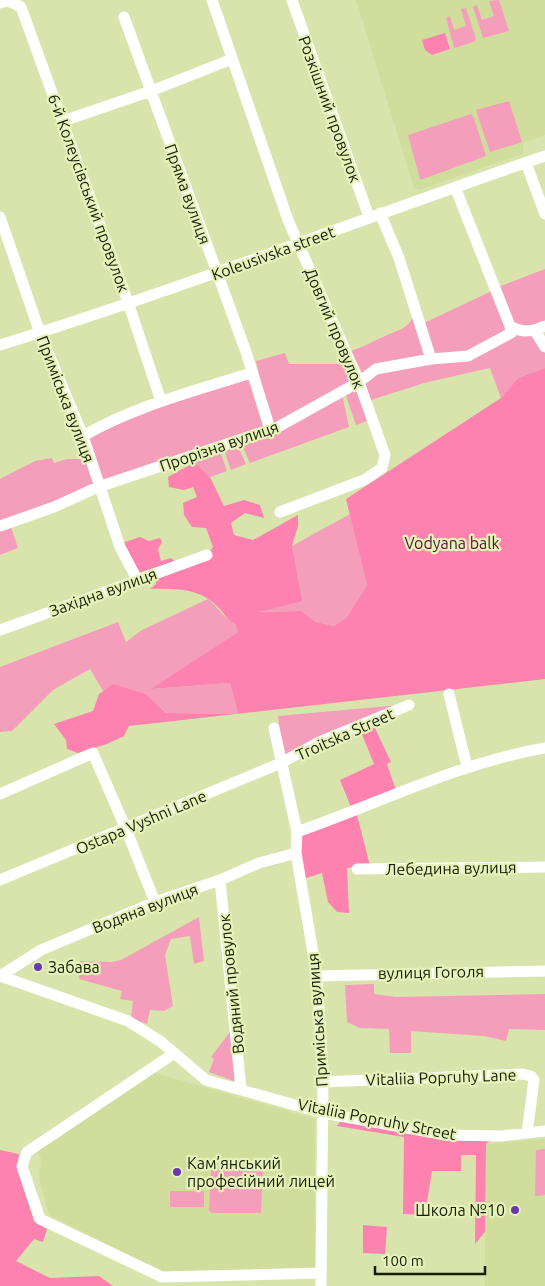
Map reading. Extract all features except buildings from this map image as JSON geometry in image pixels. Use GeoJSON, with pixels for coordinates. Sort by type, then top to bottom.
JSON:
{"type":"FeatureCollection","features":[{"type":"Feature","properties":{"kind":"street","name":"6-й Колеусівський провулок"},"geometry":{"type":"LineString","coordinates":[[0,3],[10,0],[20,7],[129,305],[161,401]]}},
{"type":"Feature","properties":{"kind":"street","name":"Довгий провулок"},"geometry":{"type":"LineString","coordinates":[[212,0],[299,244],[359,382],[385,455],[382,468],[364,480],[280,512]]}},
{"type":"Feature","properties":{"kind":"street","name":"Розкішний провулок"},"geometry":{"type":"LineString","coordinates":[[292,0],[374,215]]}},
{"type":"Feature","properties":{"kind":"street","name":"Пряма вулиця"},"geometry":{"type":"LineString","coordinates":[[124,17],[246,352],[270,429]]}},
{"type":"Feature","properties":{"kind":"street"},"geometry":{"type":"LineString","coordinates":[[63,121],[232,59]]}},
{"type":"Feature","properties":{"kind":"street","name":"Koleusivska street"},"geometry":{"type":"LineString","coordinates":[[0,345],[129,305],[374,215],[545,156]]}},
{"type":"Feature","properties":{"kind":"street"},"geometry":{"type":"LineString","coordinates":[[526,163],[545,214]]}},
{"type":"Feature","properties":{"kind":"street"},"geometry":{"type":"LineString","coordinates":[[455,187],[510,326],[518,331],[540,328],[545,347]]}},
{"type":"Feature","properties":{"kind":"street"},"geometry":{"type":"LineString","coordinates":[[374,215],[399,258],[431,359]]}},
{"type":"Feature","properties":{"kind":"street","name":"Приміська вулиця"},"geometry":{"type":"LineString","coordinates":[[0,217],[5,252],[83,436],[98,487],[120,547],[137,579]]}},
{"type":"Feature","properties":{"kind":"street","name":"Прорізна вулиця"},"geometry":{"type":"LineString","coordinates":[[0,526],[54,507],[98,487],[278,427],[359,382],[376,369],[431,359],[468,356],[511,332],[510,326]]}},
{"type":"Feature","properties":{"kind":"street"},"geometry":{"type":"LineString","coordinates":[[83,436],[111,420],[161,401],[251,373]]}},
{"type":"Feature","properties":{"kind":"street","name":"Західна вулиця"},"geometry":{"type":"LineString","coordinates":[[0,630],[207,555]]}},
{"type":"Feature","properties":{"kind":"street"},"geometry":{"type":"LineString","coordinates":[[449,694],[467,767]]}},
{"type":"Feature","properties":{"kind":"street","name":"Troitska Street"},"geometry":{"type":"LineString","coordinates":[[281,763],[319,742],[409,705]]}},
{"type":"Feature","properties":{"kind":"street","name":"Приміська вулиця"},"geometry":{"type":"LineString","coordinates":[[274,728],[297,832],[296,853],[317,976],[323,1113],[321,1286]]}},
{"type":"Feature","properties":{"kind":"street"},"geometry":{"type":"LineString","coordinates":[[297,832],[467,767],[512,754],[545,748]]}},
{"type":"Feature","properties":{"kind":"street"},"geometry":{"type":"LineString","coordinates":[[0,794],[93,753],[155,902]]}},
{"type":"Feature","properties":{"kind":"street","name":"Ostapa Vyshni Lane"},"geometry":{"type":"LineString","coordinates":[[0,880],[281,763]]}},
{"type":"Feature","properties":{"kind":"street","name":"Водяна вулиця"},"geometry":{"type":"LineString","coordinates":[[0,976],[41,950],[155,902],[220,880],[259,863],[296,853]]}},
{"type":"Feature","properties":{"kind":"street","name":"Лебедина вулиця"},"geometry":{"type":"LineString","coordinates":[[358,869],[545,866]]}},
{"type":"Feature","properties":{"kind":"street","name":"Водяний провулок"},"geometry":{"type":"LineString","coordinates":[[220,880],[241,1089]]}},
{"type":"Feature","properties":{"kind":"street","name":"вулиця Гоголя"},"geometry":{"type":"LineString","coordinates":[[317,976],[545,970]]}},
{"type":"Feature","properties":{"kind":"street","name":"Vitaliia Popruhy Street"},"geometry":{"type":"LineString","coordinates":[[0,976],[128,1021],[160,1041],[206,1080],[323,1113],[446,1135],[501,1136],[545,1131]]}},
{"type":"Feature","properties":{"kind":"street"},"geometry":{"type":"LineString","coordinates":[[174,1054],[27,1152],[22,1166],[40,1219],[162,1277],[321,1273]]}},
{"type":"Feature","properties":{"kind":"street","name":"Vitaliia Popruhy Lane"},"geometry":{"type":"LineString","coordinates":[[322,1082],[523,1074],[531,1076],[534,1080],[527,1133]]}},
{"type":"Feature","properties":{"kind":"shaded area"},"geometry":{"type":"Polygon","coordinates":[[[356,0],[545,0],[545,135],[523,143],[523,154],[419,190],[414,188],[356,0]]]}},
{"type":"Feature","properties":{"kind":"shaded area"},"geometry":{"type":"Polygon","coordinates":[[[499,0],[509,31],[483,38],[473,7],[477,5],[482,20],[494,16],[489,1],[499,0]]]}},
{"type":"Feature","properties":{"kind":"shaded area"},"geometry":{"type":"Polygon","coordinates":[[[466,8],[476,39],[474,42],[454,48],[446,18],[450,16],[454,30],[466,26],[461,9],[466,8]]]}},
{"type":"Feature","properties":{"kind":"shaded area"},"geometry":{"type":"Polygon","coordinates":[[[509,101],[522,142],[490,152],[476,110],[509,101]]]}},
{"type":"Feature","properties":{"kind":"shaded area"},"geometry":{"type":"Polygon","coordinates":[[[471,114],[486,156],[420,179],[408,135],[471,114]]]}},
{"type":"Feature","properties":{"kind":"shaded area"},"geometry":{"type":"Polygon","coordinates":[[[545,269],[545,322],[528,328],[511,324],[498,287],[545,269]]]}},
{"type":"Feature","properties":{"kind":"shaded area"},"geometry":{"type":"Polygon","coordinates":[[[492,291],[508,331],[466,354],[434,355],[424,323],[492,291]]]}},
{"type":"Feature","properties":{"kind":"shaded area"},"geometry":{"type":"Polygon","coordinates":[[[413,315],[429,357],[364,376],[351,351],[402,329],[409,323],[413,315]]]}},
{"type":"Feature","properties":{"kind":"shaded area"},"geometry":{"type":"Polygon","coordinates":[[[514,333],[534,333],[545,352],[545,368],[518,378],[501,398],[490,368],[424,383],[368,401],[362,383],[377,371],[469,360],[514,333]]]}},
{"type":"Feature","properties":{"kind":"shaded area"},"geometry":{"type":"Polygon","coordinates":[[[285,353],[289,364],[347,364],[356,381],[271,426],[256,361],[285,353]]]}},
{"type":"Feature","properties":{"kind":"shaded area"},"geometry":{"type":"Polygon","coordinates":[[[248,377],[263,427],[102,483],[88,440],[110,423],[248,377]]]}},
{"type":"Feature","properties":{"kind":"shaded area"},"geometry":{"type":"Polygon","coordinates":[[[359,388],[369,420],[356,425],[345,393],[359,388]]]}},
{"type":"Feature","properties":{"kind":"shaded area"},"geometry":{"type":"Polygon","coordinates":[[[342,394],[349,427],[250,463],[240,441],[342,394]]]}},
{"type":"Feature","properties":{"kind":"shaded area"},"geometry":{"type":"Polygon","coordinates":[[[236,442],[246,464],[231,470],[223,447],[236,442]]]}},
{"type":"Feature","properties":{"kind":"shaded area"},"geometry":{"type":"Polygon","coordinates":[[[219,448],[227,471],[210,477],[195,462],[205,454],[219,448]]]}},
{"type":"Feature","properties":{"kind":"shaded area"},"geometry":{"type":"Polygon","coordinates":[[[52,458],[54,463],[67,459],[87,459],[98,484],[51,504],[0,521],[0,479],[35,461],[52,458]]]}},
{"type":"Feature","properties":{"kind":"shaded area"},"geometry":{"type":"Polygon","coordinates":[[[350,514],[367,585],[347,617],[334,626],[316,622],[301,611],[257,612],[295,572],[292,546],[350,514]]]}},
{"type":"Feature","properties":{"kind":"shaded area"},"geometry":{"type":"Polygon","coordinates":[[[10,524],[18,548],[0,555],[0,528],[10,524]]]}},
{"type":"Feature","properties":{"kind":"shaded area"},"geometry":{"type":"Polygon","coordinates":[[[208,599],[235,624],[238,632],[152,689],[230,683],[238,714],[166,713],[146,694],[113,685],[103,691],[90,669],[53,690],[12,731],[0,732],[0,667],[118,622],[126,642],[142,630],[208,599]]]}},
{"type":"Feature","properties":{"kind":"shaded area"},"geometry":{"type":"Polygon","coordinates":[[[399,705],[283,759],[278,716],[399,705]]]}},
{"type":"Feature","properties":{"kind":"shaded area"},"geometry":{"type":"Polygon","coordinates":[[[199,917],[204,961],[194,964],[190,936],[171,939],[165,955],[173,1006],[164,1011],[150,1010],[147,1024],[131,1018],[133,1001],[120,999],[122,991],[79,979],[80,961],[112,962],[121,960],[199,917]]]}},
{"type":"Feature","properties":{"kind":"shaded area"},"geometry":{"type":"Polygon","coordinates":[[[374,984],[374,994],[396,997],[545,994],[545,1030],[509,1029],[506,1041],[484,1036],[411,1031],[411,1053],[390,1053],[389,1029],[360,1028],[347,1022],[345,985],[374,984]]]}},
{"type":"Feature","properties":{"kind":"shaded area"},"geometry":{"type":"Polygon","coordinates":[[[233,1028],[238,1080],[234,1081],[209,1072],[214,1059],[211,1057],[233,1028]]]}},
{"type":"Feature","properties":{"kind":"shaded area","name":"Кам’янський професійний лицей"},"geometry":{"type":"Polygon","coordinates":[[[155,1073],[315,1119],[315,1269],[163,1272],[49,1215],[39,1178],[41,1159],[37,1151],[155,1073]]]}},
{"type":"Feature","properties":{"kind":"shaded area","name":"Школа №10"},"geometry":{"type":"Polygon","coordinates":[[[545,1139],[545,1286],[485,1286],[486,1144],[545,1139]]]}},
{"type":"Feature","properties":{"kind":"shaded area"},"geometry":{"type":"Polygon","coordinates":[[[545,1149],[545,1195],[535,1196],[536,1150],[545,1149]]]}},
{"type":"Feature","properties":{"kind":"shaded area"},"geometry":{"type":"Polygon","coordinates":[[[258,1166],[263,1169],[261,1213],[211,1213],[209,1210],[211,1169],[258,1166]]]}},
{"type":"Feature","properties":{"kind":"shaded area"},"geometry":{"type":"Polygon","coordinates":[[[170,1191],[204,1191],[204,1207],[170,1207],[170,1191]]]}},
{"type":"Feature","properties":{"kind":"green space"},"geometry":{"type":"Polygon","coordinates":[[[445,33],[450,49],[432,55],[425,50],[422,40],[445,33]]]}},
{"type":"Feature","properties":{"kind":"green space","name":"Vodyana balk"},"geometry":{"type":"Polygon","coordinates":[[[545,368],[545,679],[238,714],[230,683],[151,689],[238,632],[235,624],[212,601],[204,596],[178,589],[150,589],[156,584],[155,573],[207,555],[213,547],[206,528],[192,527],[184,515],[183,503],[197,497],[193,487],[184,490],[169,487],[168,477],[195,462],[210,477],[224,506],[244,500],[260,505],[264,518],[245,513],[231,523],[234,535],[253,540],[298,515],[298,526],[292,546],[302,601],[259,612],[301,611],[316,622],[334,626],[347,617],[367,585],[346,499],[501,398],[518,378],[545,368]]]}},
{"type":"Feature","properties":{"kind":"green space"},"geometry":{"type":"Polygon","coordinates":[[[140,537],[149,541],[160,538],[162,542],[158,549],[161,561],[171,558],[175,561],[135,574],[122,543],[140,537]]]}},
{"type":"Feature","properties":{"kind":"green space"},"geometry":{"type":"Polygon","coordinates":[[[113,684],[146,694],[166,713],[236,714],[129,726],[124,736],[107,744],[78,753],[67,749],[66,740],[54,724],[93,711],[99,694],[113,684]]]}},
{"type":"Feature","properties":{"kind":"green space"},"geometry":{"type":"Polygon","coordinates":[[[372,722],[391,762],[387,764],[396,790],[351,807],[340,780],[374,764],[359,727],[372,722]]]}},
{"type":"Feature","properties":{"kind":"green space"},"geometry":{"type":"Polygon","coordinates":[[[356,811],[370,866],[347,868],[349,913],[337,912],[328,902],[322,873],[303,879],[299,833],[356,811]]]}},
{"type":"Feature","properties":{"kind":"green space"},"geometry":{"type":"Polygon","coordinates":[[[341,1120],[493,1138],[486,1144],[485,1232],[475,1244],[476,1155],[461,1155],[461,1171],[432,1171],[425,1215],[403,1214],[404,1137],[337,1126],[341,1120]]]}},
{"type":"Feature","properties":{"kind":"green space"},"geometry":{"type":"Polygon","coordinates":[[[0,1150],[19,1154],[17,1169],[34,1221],[47,1229],[43,1242],[34,1239],[16,1261],[50,1278],[99,1276],[113,1286],[0,1286],[0,1150]]]}},
{"type":"Feature","properties":{"kind":"green space"},"geometry":{"type":"Polygon","coordinates":[[[363,1225],[387,1227],[385,1254],[363,1253],[363,1225]]]}},
{"type":"Feature","properties":{"kind":"place","name":"Забава"},"geometry":{"type":"Point","coordinates":[38,967]}},
{"type":"Feature","properties":{"kind":"place","name":"Кам’янський професійний лицей"},"geometry":{"type":"Point","coordinates":[177,1172]}},
{"type":"Feature","properties":{"kind":"place","name":"Школа №10"},"geometry":{"type":"Point","coordinates":[515,1210]}}]}
